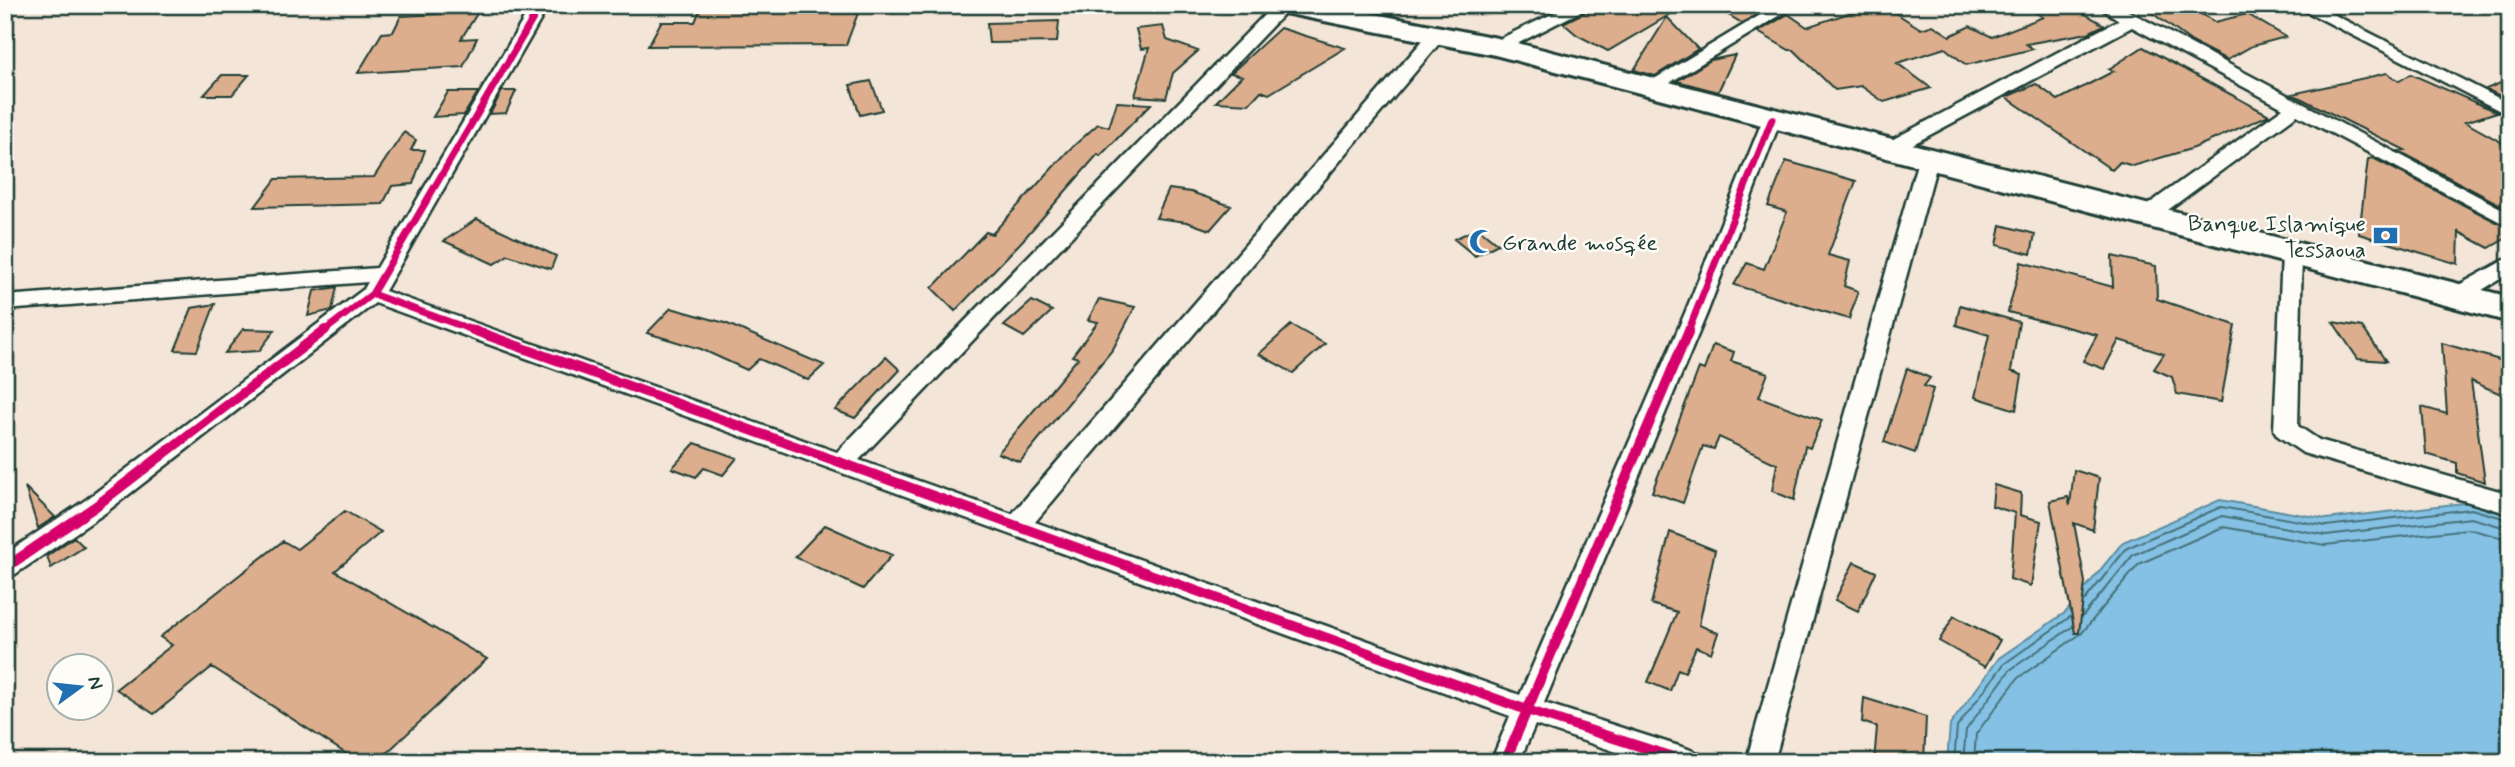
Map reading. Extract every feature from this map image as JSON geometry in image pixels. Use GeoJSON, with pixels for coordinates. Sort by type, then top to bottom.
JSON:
{"type":"FeatureCollection","features":[{"type":"Feature","properties":{"kind":"highway"},"geometry":{"type":"LineString","coordinates":[[1284,5],[1497,47],[2510,310]]}},
{"type":"Feature","properties":{"kind":"street"},"geometry":{"type":"LineString","coordinates":[[5,568],[96,506],[378,284],[541,5]]}},
{"type":"Feature","properties":{"kind":"street"},"geometry":{"type":"LineString","coordinates":[[841,463],[1284,5]]}},
{"type":"Feature","properties":{"kind":"street"},"geometry":{"type":"LineString","coordinates":[[1497,47],[1585,5]]}},
{"type":"Feature","properties":{"kind":"street"},"geometry":{"type":"LineString","coordinates":[[1650,87],[1789,5]]}},
{"type":"Feature","properties":{"kind":"street"},"geometry":{"type":"LineString","coordinates":[[2104,5],[2510,221]]}},
{"type":"Feature","properties":{"kind":"street"},"geometry":{"type":"LineString","coordinates":[[2302,5],[2510,111]]}},
{"type":"Feature","properties":{"kind":"street"},"geometry":{"type":"LineString","coordinates":[[2497,5],[2510,11]]}},
{"type":"Feature","properties":{"kind":"street"},"geometry":{"type":"LineString","coordinates":[[1889,149],[2132,20]]}},
{"type":"Feature","properties":{"kind":"street"},"geometry":{"type":"LineString","coordinates":[[1017,526],[1437,35]]}},
{"type":"Feature","properties":{"kind":"street"},"geometry":{"type":"LineString","coordinates":[[2146,216],[2296,107]]}},
{"type":"Feature","properties":{"kind":"street"},"geometry":{"type":"LineString","coordinates":[[1505,762],[1696,313],[1772,119]]}},
{"type":"Feature","properties":{"kind":"street"},"geometry":{"type":"LineString","coordinates":[[1760,762],[1928,160]]}},
{"type":"Feature","properties":{"kind":"street"},"geometry":{"type":"LineString","coordinates":[[2292,254],[2286,430],[2311,447],[2510,504]]}},
{"type":"Feature","properties":{"kind":"street"},"geometry":{"type":"LineString","coordinates":[[2456,296],[2510,264]]}},
{"type":"Feature","properties":{"kind":"street"},"geometry":{"type":"LineString","coordinates":[[5,303],[378,284],[841,463],[1527,710],[1688,762]]}},
{"type":"Feature","properties":{"kind":"water"},"geometry":{"type":"Polygon","coordinates":[[[2220,500],[2326,519],[2472,502],[2510,514],[2510,762],[1947,762],[1950,725],[1999,658],[2066,612],[2123,542],[2220,500]]]}},
{"type":"Feature","properties":{"kind":"building"},"geometry":{"type":"Polygon","coordinates":[[[702,5],[821,6],[818,13],[858,13],[846,45],[648,46],[661,22],[695,22],[702,5]]]}},
{"type":"Feature","properties":{"kind":"building"},"geometry":{"type":"Polygon","coordinates":[[[1607,5],[1686,5],[1608,51],[1577,35],[1563,23],[1607,5]]]}},
{"type":"Feature","properties":{"kind":"building"},"geometry":{"type":"Polygon","coordinates":[[[1712,5],[1772,5],[1742,23],[1712,5]]]}},
{"type":"Feature","properties":{"kind":"building"},"geometry":{"type":"Polygon","coordinates":[[[1873,5],[1883,5],[1921,29],[1933,25],[1950,36],[1970,26],[1992,37],[2043,17],[2036,13],[2058,5],[2070,5],[2104,25],[2088,33],[2026,44],[2033,49],[1966,65],[1945,48],[1897,63],[1931,88],[1884,102],[1861,86],[1835,90],[1794,50],[1789,50],[1758,32],[1788,14],[1807,27],[1873,5]]]}},
{"type":"Feature","properties":{"kind":"building"},"geometry":{"type":"Polygon","coordinates":[[[2141,5],[2186,5],[2215,22],[2247,14],[2286,37],[2252,46],[2227,60],[2192,42],[2141,5]]]}},
{"type":"Feature","properties":{"kind":"building"},"geometry":{"type":"Polygon","coordinates":[[[478,12],[461,39],[477,38],[463,67],[358,73],[382,33],[393,32],[401,16],[478,12]]]}},
{"type":"Feature","properties":{"kind":"building"},"geometry":{"type":"Polygon","coordinates":[[[1667,17],[1698,49],[1655,76],[1634,70],[1667,17]]]}},
{"type":"Feature","properties":{"kind":"building"},"geometry":{"type":"Polygon","coordinates":[[[1059,21],[1057,42],[989,43],[987,23],[1059,21]]]}},
{"type":"Feature","properties":{"kind":"building"},"geometry":{"type":"Polygon","coordinates":[[[1163,26],[1167,40],[1198,51],[1173,73],[1166,98],[1135,96],[1149,48],[1141,49],[1136,29],[1163,26]]]}},
{"type":"Feature","properties":{"kind":"building"},"geometry":{"type":"Polygon","coordinates":[[[1280,28],[1345,48],[1269,94],[1261,91],[1249,104],[1216,102],[1242,76],[1231,73],[1280,28]]]}},
{"type":"Feature","properties":{"kind":"building"},"geometry":{"type":"Polygon","coordinates":[[[2143,47],[2269,115],[2194,148],[2133,166],[2120,162],[2112,170],[2006,97],[2036,84],[2058,100],[2114,71],[2109,69],[2143,47]]]}},
{"type":"Feature","properties":{"kind":"building"},"geometry":{"type":"Polygon","coordinates":[[[1735,55],[1718,92],[1677,81],[1711,60],[1735,55]]]}},
{"type":"Feature","properties":{"kind":"building"},"geometry":{"type":"Polygon","coordinates":[[[2387,73],[2399,81],[2411,74],[2497,112],[2465,122],[2510,147],[2510,210],[2399,151],[2405,150],[2292,94],[2387,73]]]}},
{"type":"Feature","properties":{"kind":"building"},"geometry":{"type":"Polygon","coordinates":[[[222,75],[249,75],[232,95],[204,95],[222,75]]]}},
{"type":"Feature","properties":{"kind":"building"},"geometry":{"type":"Polygon","coordinates":[[[2510,79],[2510,101],[2486,89],[2510,79]]]}},
{"type":"Feature","properties":{"kind":"building"},"geometry":{"type":"Polygon","coordinates":[[[871,81],[882,110],[860,115],[850,85],[871,81]]]}},
{"type":"Feature","properties":{"kind":"building"},"geometry":{"type":"Polygon","coordinates":[[[502,91],[516,91],[506,113],[490,114],[502,91]]]}},
{"type":"Feature","properties":{"kind":"building"},"geometry":{"type":"Polygon","coordinates":[[[448,92],[478,92],[464,115],[433,117],[448,92]]]}},
{"type":"Feature","properties":{"kind":"building"},"geometry":{"type":"Polygon","coordinates":[[[1117,102],[1151,104],[1100,156],[1098,154],[1022,241],[955,311],[932,288],[986,232],[992,234],[1068,151],[1098,124],[1109,127],[1117,102]]]}},
{"type":"Feature","properties":{"kind":"building"},"geometry":{"type":"Polygon","coordinates":[[[404,132],[416,140],[411,150],[425,150],[413,184],[392,186],[383,204],[255,207],[276,179],[374,177],[404,132]]]}},
{"type":"Feature","properties":{"kind":"building"},"geometry":{"type":"Polygon","coordinates":[[[2373,158],[2510,229],[2510,236],[2489,248],[2459,232],[2458,264],[2359,234],[2368,159],[2373,158]]]}},
{"type":"Feature","properties":{"kind":"building"},"geometry":{"type":"Polygon","coordinates":[[[1786,161],[1856,181],[1828,255],[1850,261],[1844,286],[1858,291],[1849,319],[1734,285],[1747,263],[1764,269],[1787,212],[1768,206],[1786,161]]]}},
{"type":"Feature","properties":{"kind":"building"},"geometry":{"type":"Polygon","coordinates":[[[1169,189],[1191,192],[1231,206],[1210,230],[1187,222],[1156,218],[1169,189]]]}},
{"type":"Feature","properties":{"kind":"building"},"geometry":{"type":"Polygon","coordinates":[[[477,219],[556,256],[551,269],[508,255],[494,264],[444,241],[477,219]]]}},
{"type":"Feature","properties":{"kind":"building"},"geometry":{"type":"Polygon","coordinates":[[[2001,225],[2035,234],[2031,254],[1997,245],[2001,225]]]}},
{"type":"Feature","properties":{"kind":"building"},"geometry":{"type":"Polygon","coordinates":[[[1478,228],[1498,244],[1475,256],[1454,239],[1478,228]]]}},
{"type":"Feature","properties":{"kind":"building"},"geometry":{"type":"Polygon","coordinates":[[[2112,256],[2156,266],[2157,299],[2235,325],[2221,402],[2177,394],[2172,377],[2154,369],[2164,354],[2119,340],[2104,369],[2083,361],[2097,335],[2008,312],[2021,262],[2113,287],[2112,256]]]}},
{"type":"Feature","properties":{"kind":"building"},"geometry":{"type":"Polygon","coordinates":[[[337,287],[332,310],[308,316],[314,291],[337,287]]]}},
{"type":"Feature","properties":{"kind":"building"},"geometry":{"type":"Polygon","coordinates":[[[1099,299],[1135,307],[1113,349],[1020,462],[998,453],[1078,358],[1072,356],[1098,322],[1088,320],[1099,299]]]}},
{"type":"Feature","properties":{"kind":"building"},"geometry":{"type":"Polygon","coordinates":[[[1032,301],[1052,311],[1024,337],[1004,326],[1032,301]]]}},
{"type":"Feature","properties":{"kind":"building"},"geometry":{"type":"Polygon","coordinates":[[[215,304],[197,351],[175,350],[192,308],[215,304]]]}},
{"type":"Feature","properties":{"kind":"building"},"geometry":{"type":"Polygon","coordinates":[[[1960,305],[2019,322],[2011,371],[2022,375],[2016,410],[1975,397],[1989,335],[1956,325],[1960,305]]]}},
{"type":"Feature","properties":{"kind":"building"},"geometry":{"type":"Polygon","coordinates":[[[671,308],[725,323],[824,365],[808,380],[759,359],[747,370],[701,349],[647,333],[671,308]]]}},
{"type":"Feature","properties":{"kind":"building"},"geometry":{"type":"Polygon","coordinates":[[[2333,322],[2362,327],[2386,361],[2358,359],[2333,322]]]}},
{"type":"Feature","properties":{"kind":"building"},"geometry":{"type":"Polygon","coordinates":[[[1291,325],[1325,344],[1293,373],[1259,354],[1291,325]]]}},
{"type":"Feature","properties":{"kind":"building"},"geometry":{"type":"Polygon","coordinates":[[[243,329],[275,330],[259,351],[225,353],[243,329]]]}},
{"type":"Feature","properties":{"kind":"building"},"geometry":{"type":"Polygon","coordinates":[[[2442,343],[2510,363],[2510,398],[2471,381],[2485,482],[2457,473],[2457,463],[2426,454],[2422,407],[2447,414],[2442,343]]]}},
{"type":"Feature","properties":{"kind":"building"},"geometry":{"type":"Polygon","coordinates":[[[1713,345],[1734,352],[1731,361],[1768,373],[1759,397],[1822,420],[1810,448],[1805,446],[1794,500],[1772,491],[1777,464],[1719,437],[1714,449],[1703,446],[1683,503],[1652,492],[1699,368],[1704,370],[1713,345]]]}},
{"type":"Feature","properties":{"kind":"building"},"geometry":{"type":"Polygon","coordinates":[[[886,357],[900,370],[855,418],[835,410],[886,357]]]}},
{"type":"Feature","properties":{"kind":"building"},"geometry":{"type":"Polygon","coordinates":[[[1907,368],[1930,378],[1924,386],[1933,389],[1915,453],[1884,442],[1907,368]]]}},
{"type":"Feature","properties":{"kind":"building"},"geometry":{"type":"Polygon","coordinates":[[[695,443],[737,458],[723,475],[704,468],[696,477],[672,468],[695,443]]]}},
{"type":"Feature","properties":{"kind":"building"},"geometry":{"type":"Polygon","coordinates":[[[2074,470],[2099,478],[2093,530],[2074,523],[2085,582],[2079,633],[2075,633],[2050,501],[2068,497],[2070,505],[2074,470]]]}},
{"type":"Feature","properties":{"kind":"building"},"geometry":{"type":"Polygon","coordinates":[[[1994,485],[2021,493],[2020,515],[2041,521],[2031,586],[2010,579],[2015,513],[1992,506],[1994,485]]]}},
{"type":"Feature","properties":{"kind":"building"},"geometry":{"type":"Polygon","coordinates":[[[25,487],[55,517],[38,528],[25,487]]]}},
{"type":"Feature","properties":{"kind":"building"},"geometry":{"type":"Polygon","coordinates":[[[345,511],[381,532],[335,571],[487,659],[377,762],[359,762],[212,667],[154,714],[116,689],[172,645],[160,637],[283,541],[297,549],[345,511]]]}},
{"type":"Feature","properties":{"kind":"building"},"geometry":{"type":"Polygon","coordinates":[[[825,525],[892,555],[863,589],[795,557],[825,525]]]}},
{"type":"Feature","properties":{"kind":"building"},"geometry":{"type":"Polygon","coordinates":[[[1670,532],[1715,550],[1699,625],[1718,633],[1711,653],[1696,647],[1685,672],[1678,669],[1670,691],[1648,682],[1677,612],[1651,604],[1670,532]]]}},
{"type":"Feature","properties":{"kind":"building"},"geometry":{"type":"Polygon","coordinates":[[[74,537],[84,547],[51,568],[47,556],[74,537]]]}},
{"type":"Feature","properties":{"kind":"building"},"geometry":{"type":"Polygon","coordinates":[[[1854,562],[1876,572],[1858,611],[1835,600],[1854,562]]]}},
{"type":"Feature","properties":{"kind":"building"},"geometry":{"type":"Polygon","coordinates":[[[1954,616],[2000,640],[1985,667],[1939,641],[1954,616]]]}},
{"type":"Feature","properties":{"kind":"building"},"geometry":{"type":"Polygon","coordinates":[[[1864,698],[1926,717],[1924,762],[1874,762],[1877,727],[1862,722],[1864,698]]]}},
{"type":"Feature","properties":{"kind":"cycle path"},"geometry":{"type":"LineString","coordinates":[[5,568],[96,506],[372,294],[541,5]]}},
{"type":"Feature","properties":{"kind":"cycle path"},"geometry":{"type":"LineString","coordinates":[[1505,762],[1696,313],[1772,119]]}},
{"type":"Feature","properties":{"kind":"cycle path"},"geometry":{"type":"LineString","coordinates":[[372,294],[1527,710],[1688,762]]}},
{"type":"Feature","properties":{"kind":"place","name":"Banque Islamique Tessaoua"},"geometry":{"type":"Point","coordinates":[2386,236]}},
{"type":"Feature","properties":{"kind":"place","name":"Grande mosqée"},"geometry":{"type":"Point","coordinates":[1482,242]}}]}
